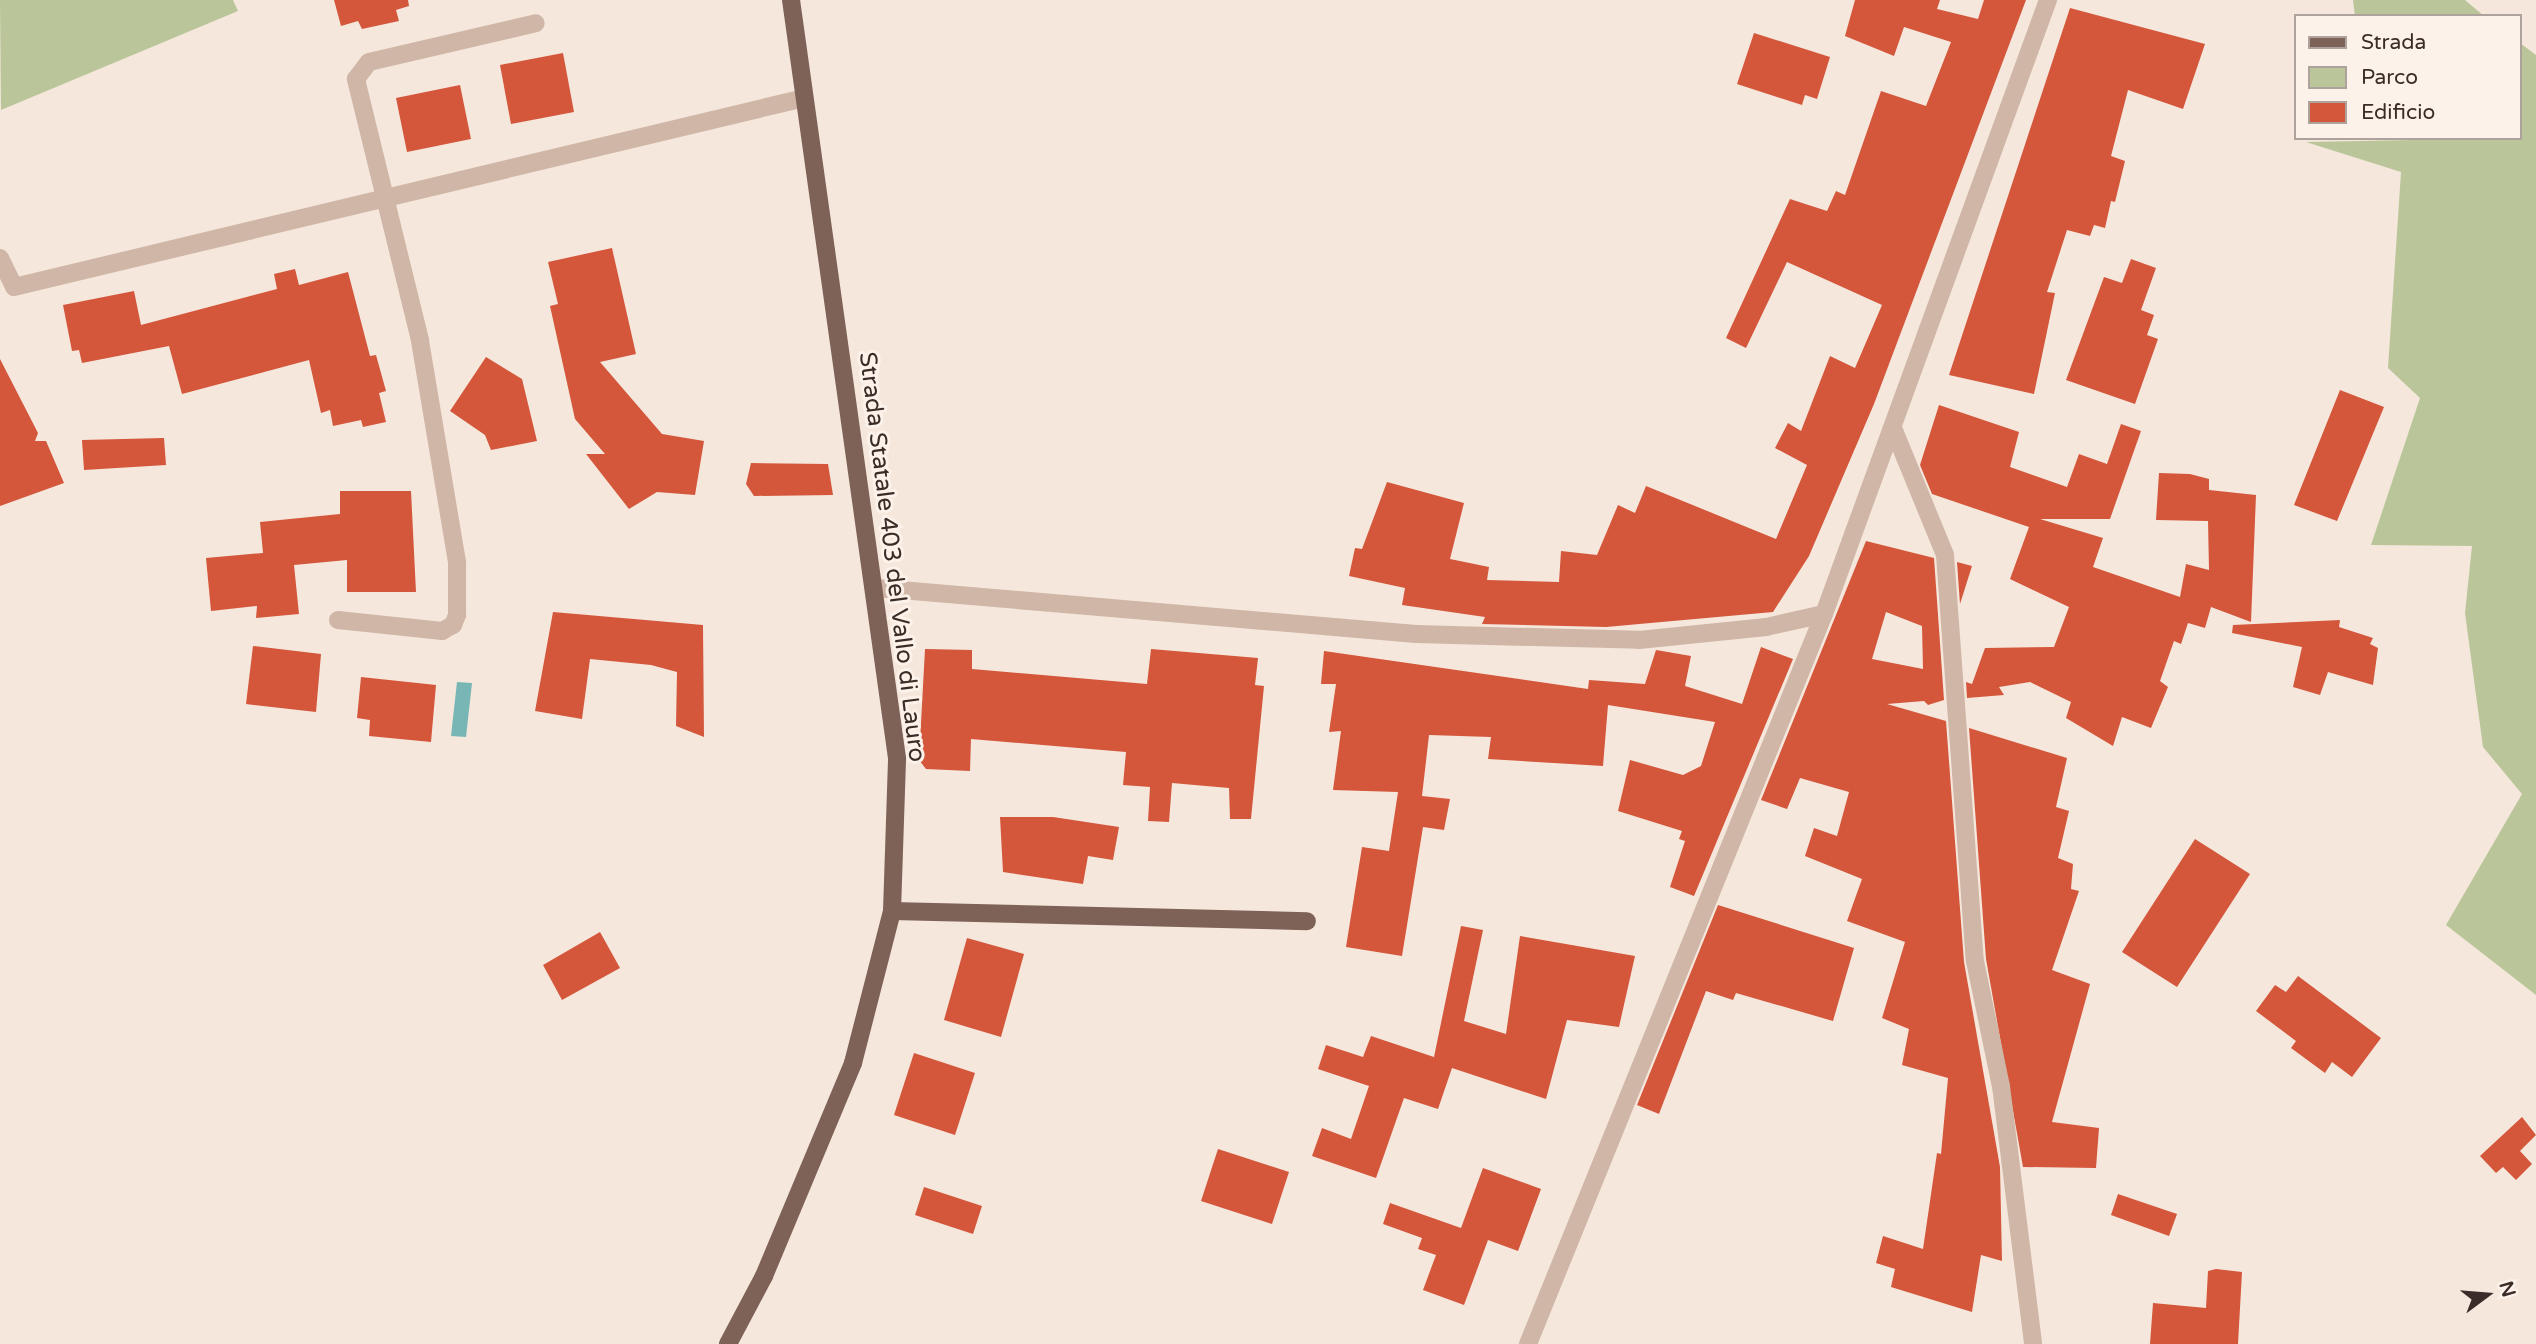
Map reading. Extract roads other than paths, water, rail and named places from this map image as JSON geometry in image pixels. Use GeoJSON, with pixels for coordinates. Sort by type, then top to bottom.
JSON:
{"type":"FeatureCollection","features":[{"type":"Feature","properties":{"kind":"main road","name":"Strada Statale 403 del Vallo di Lauro"},"geometry":{"type":"LineString","coordinates":[[728,1344],[764,1276],[853,1063],[892,911],[897,758],[877,589],[791,0]]}},
{"type":"Feature","properties":{"kind":"main road"},"geometry":{"type":"LineString","coordinates":[[892,911],[1307,921]]}},
{"type":"Feature","properties":{"kind":"street"},"geometry":{"type":"LineString","coordinates":[[1528,1344],[1824,614],[2048,0]]}},
{"type":"Feature","properties":{"kind":"street"},"geometry":{"type":"LineString","coordinates":[[338,620],[442,631],[453,625],[457,615],[457,562],[420,340],[356,79],[359,71],[369,62],[536,23]]}},
{"type":"Feature","properties":{"kind":"street"},"geometry":{"type":"LineString","coordinates":[[0,258],[14,287],[804,98]]}},
{"type":"Feature","properties":{"kind":"street"},"geometry":{"type":"LineString","coordinates":[[1893,429],[1945,555],[1975,961],[2001,1086],[2034,1344]]}},
{"type":"Feature","properties":{"kind":"street"},"geometry":{"type":"LineString","coordinates":[[877,589],[1416,634],[1569,638],[1664,637],[1766,627],[1824,614]]}},
{"type":"Feature","properties":{"kind":"water"},"geometry":{"type":"Polygon","coordinates":[[[457,682],[472,683],[466,737],[451,736],[457,682]]]}}]}
